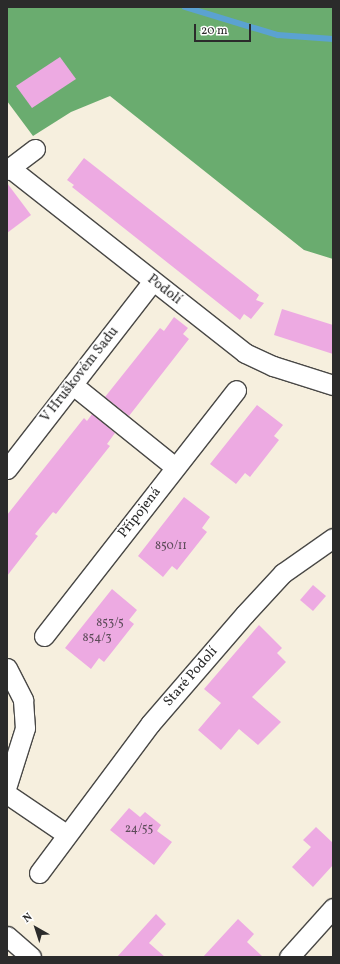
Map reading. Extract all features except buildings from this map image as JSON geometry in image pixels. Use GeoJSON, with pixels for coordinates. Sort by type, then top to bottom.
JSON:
{"type":"FeatureCollection","features":[{"type":"Feature","properties":{"kind":"street"},"geometry":{"type":"LineString","coordinates":[[9,169],[35,148]]}},
{"type":"Feature","properties":{"kind":"street","name":"Podolí"},"geometry":{"type":"LineString","coordinates":[[9,169],[245,353],[273,366],[333,385]]}},
{"type":"Feature","properties":{"kind":"street","name":"V Hruškovém Sadu"},"geometry":{"type":"LineString","coordinates":[[7,469],[152,282]]}},
{"type":"Feature","properties":{"kind":"street"},"geometry":{"type":"LineString","coordinates":[[73,385],[175,467]]}},
{"type":"Feature","properties":{"kind":"street","name":"Připojená"},"geometry":{"type":"LineString","coordinates":[[44,636],[236,390]]}},
{"type":"Feature","properties":{"kind":"street","name":"Staré Podolí"},"geometry":{"type":"LineString","coordinates":[[38,873],[150,724],[245,614],[283,573],[333,538]]}},
{"type":"Feature","properties":{"kind":"street"},"geometry":{"type":"LineString","coordinates":[[7,668],[23,700],[26,728],[7,785]]}},
{"type":"Feature","properties":{"kind":"street"},"geometry":{"type":"LineString","coordinates":[[7,794],[66,834]]}},
{"type":"Feature","properties":{"kind":"street"},"geometry":{"type":"LineString","coordinates":[[288,957],[333,908]]}},
{"type":"Feature","properties":{"kind":"street"},"geometry":{"type":"LineString","coordinates":[[7,936],[30,957]]}},
{"type":"Feature","properties":{"kind":"green space"},"geometry":{"type":"Polygon","coordinates":[[[7,7],[333,7],[333,259],[304,250],[110,96],[71,112],[33,136],[7,101],[7,7]]]}},
{"type":"Feature","properties":{"kind":"waterway"},"geometry":{"type":"LineString","coordinates":[[185,7],[278,35],[333,39]]}}]}
